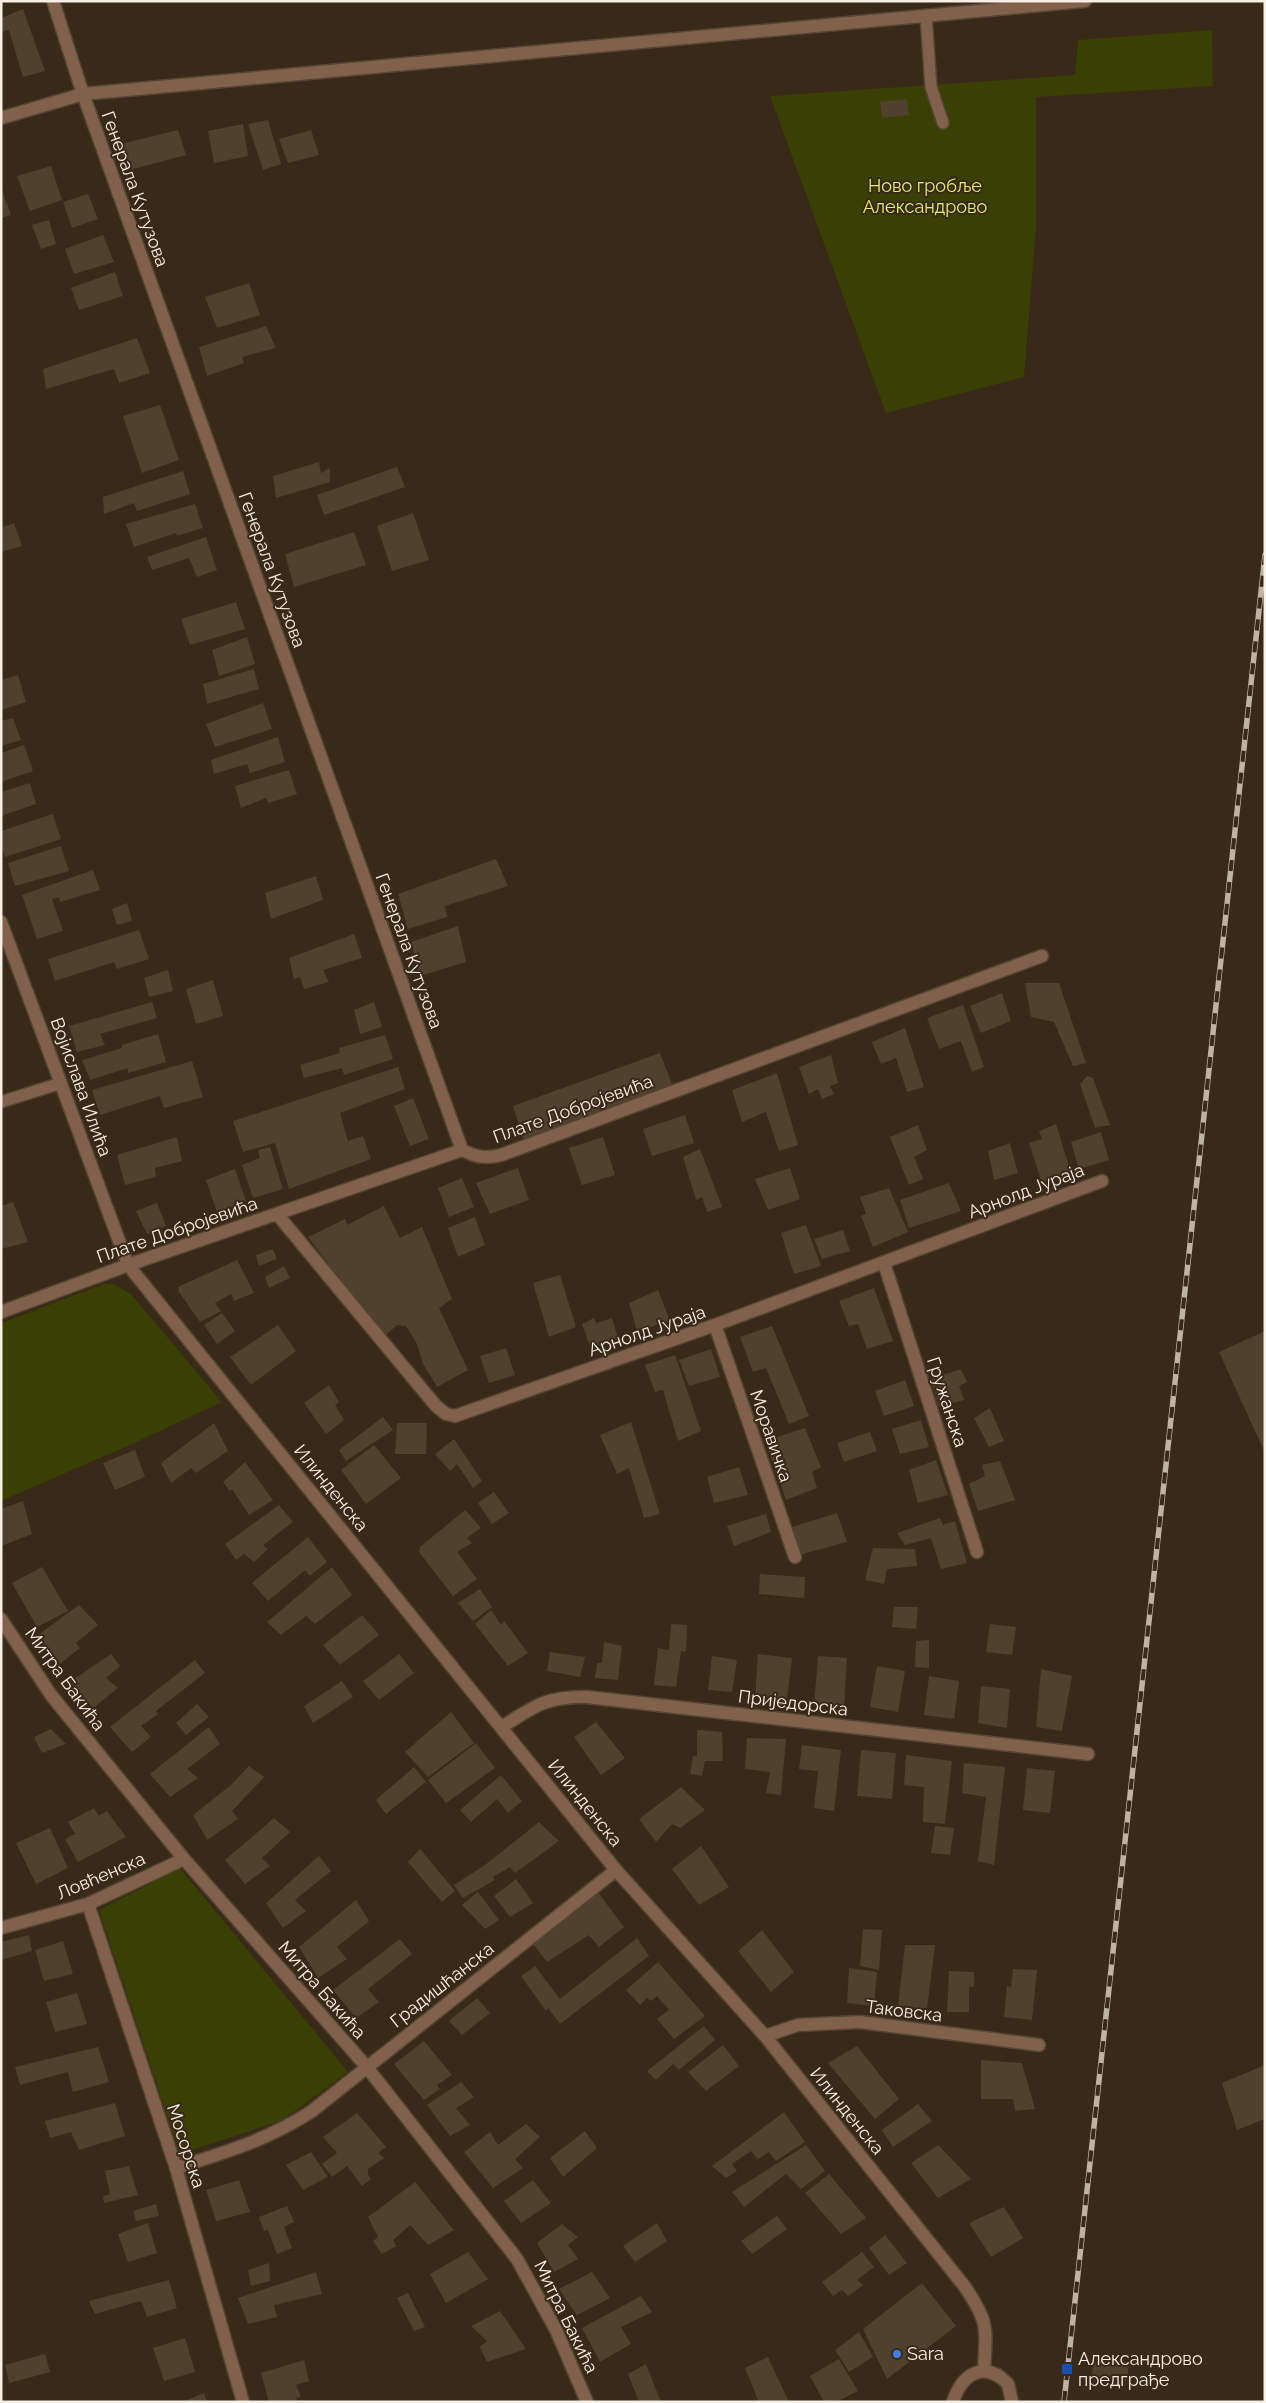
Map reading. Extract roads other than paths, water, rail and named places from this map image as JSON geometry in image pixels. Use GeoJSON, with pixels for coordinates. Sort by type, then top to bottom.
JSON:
{"type":"FeatureCollection","features":[{"type":"Feature","properties":{"kind":"street","name":"Генерала Кутузова"},"geometry":{"type":"LineString","coordinates":[[53,1],[83,94],[462,1150]]}},
{"type":"Feature","properties":{"kind":"street"},"geometry":{"type":"LineString","coordinates":[[1,118],[83,94],[1085,1]]}},
{"type":"Feature","properties":{"kind":"street","name":"Војислава Илића"},"geometry":{"type":"LineString","coordinates":[[1,922],[128,1265]]}},
{"type":"Feature","properties":{"kind":"street","name":"Плате Добројевића"},"geometry":{"type":"LineString","coordinates":[[1,1312],[128,1265],[462,1150],[476,1157],[488,1158],[501,1155],[1042,956]]}},
{"type":"Feature","properties":{"kind":"street","name":"Арнолд Јураја"},"geometry":{"type":"LineString","coordinates":[[277,1214],[436,1406],[446,1414],[455,1416],[715,1325],[1102,1181]]}},
{"type":"Feature","properties":{"kind":"street","name":"Гружанска"},"geometry":{"type":"LineString","coordinates":[[884,1263],[977,1552]]}},
{"type":"Feature","properties":{"kind":"street","name":"Илинденска"},"geometry":{"type":"LineString","coordinates":[[128,1265],[616,1870],[765,2036],[959,2280],[979,2307],[986,2326],[984,2372]]}},
{"type":"Feature","properties":{"kind":"street","name":"Моравичка"},"geometry":{"type":"LineString","coordinates":[[715,1325],[795,1557]]}},
{"type":"Feature","properties":{"kind":"street","name":"Митра Бакића"},"geometry":{"type":"LineString","coordinates":[[1,1619],[51,1695],[184,1859],[366,2066],[518,2259],[556,2330],[587,2402]]}},
{"type":"Feature","properties":{"kind":"street","name":"Приједорска"},"geometry":{"type":"LineString","coordinates":[[502,1727],[536,1704],[567,1696],[1088,1754]]}},
{"type":"Feature","properties":{"kind":"street","name":"Ловћенска"},"geometry":{"type":"LineString","coordinates":[[1,1928],[88,1904],[184,1859]]}},
{"type":"Feature","properties":{"kind":"street","name":"Градишћанска"},"geometry":{"type":"LineString","coordinates":[[176,2168],[249,2144],[283,2129],[312,2110],[616,1870]]}},
{"type":"Feature","properties":{"kind":"street","name":"Мосорска"},"geometry":{"type":"LineString","coordinates":[[88,1904],[176,2168],[243,2402]]}},
{"type":"Feature","properties":{"kind":"street","name":"Таковска"},"geometry":{"type":"LineString","coordinates":[[765,2036],[798,2025],[860,2022],[1039,2045]]}},
{"type":"Feature","properties":{"kind":"street"},"geometry":{"type":"LineString","coordinates":[[953,2402],[956,2391],[966,2378],[974,2373],[984,2372],[994,2373],[1008,2384],[1012,2402]]}},
{"type":"Feature","properties":{"kind":"lane"},"geometry":{"type":"LineString","coordinates":[[926,16],[931,87],[943,123]]}},
{"type":"Feature","properties":{"kind":"lane"},"geometry":{"type":"LineString","coordinates":[[1,1102],[61,1083]]}},
{"type":"Feature","properties":{"kind":"railway"},"geometry":{"type":"LineString","coordinates":[[1064,2402],[1265,555]]}},
{"type":"Feature","properties":{"kind":"place","name":"Sara"},"geometry":{"type":"Point","coordinates":[897,2354]}},
{"type":"Feature","properties":{"kind":"place","name":"Александрово предграђе"},"geometry":{"type":"Point","coordinates":[1067,2369]}},
{"type":"Feature","properties":{"kind":"park label","name":"Ново гробље Александрово"},"geometry":{"type":"Point","coordinates":[925,196]}}]}
